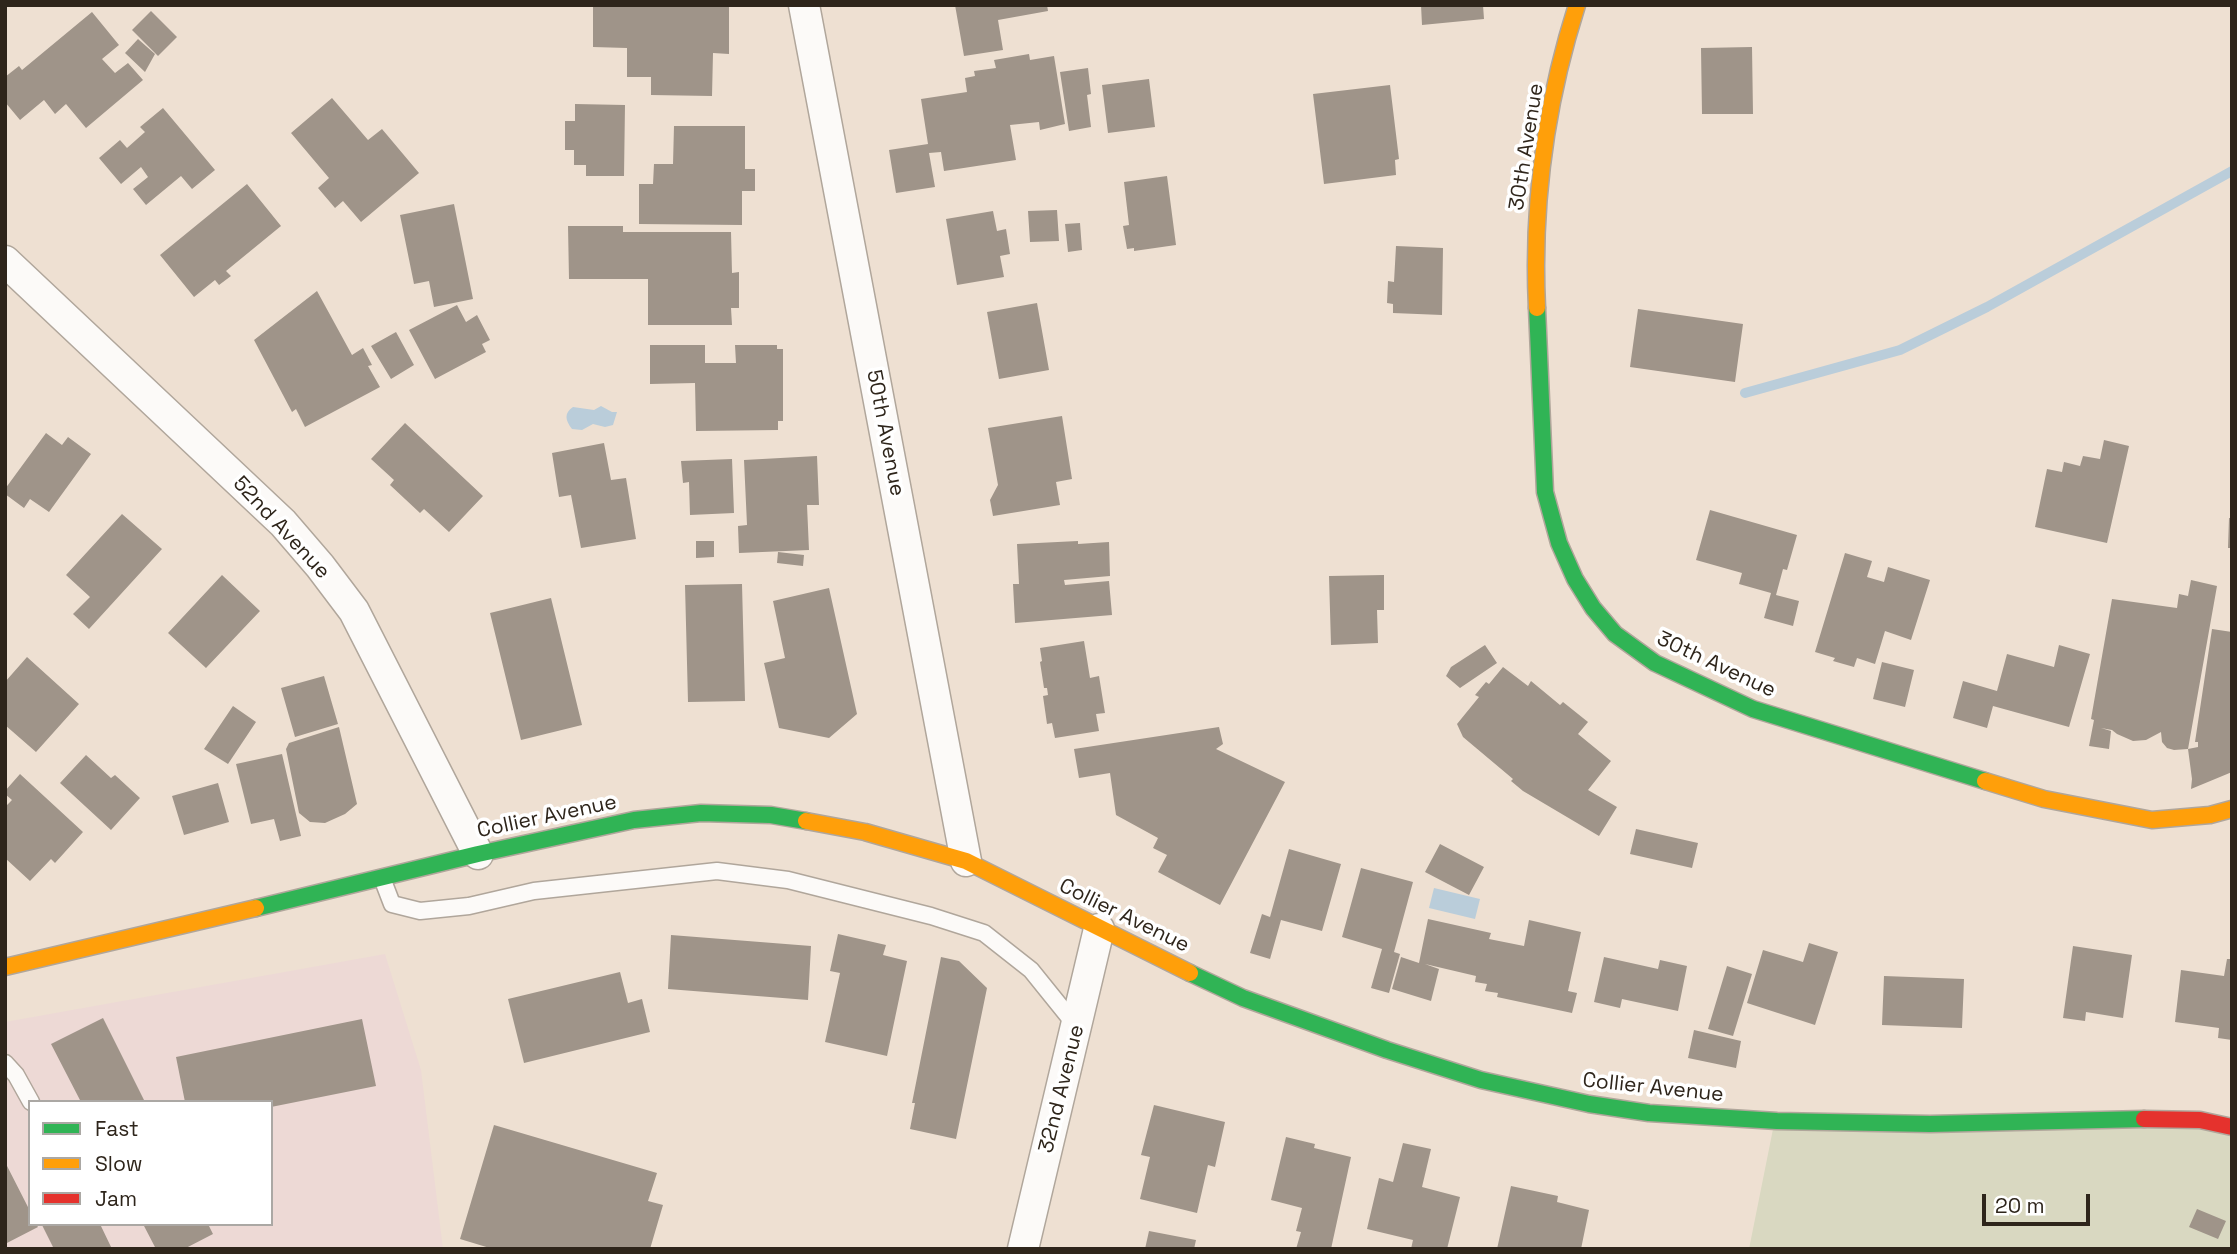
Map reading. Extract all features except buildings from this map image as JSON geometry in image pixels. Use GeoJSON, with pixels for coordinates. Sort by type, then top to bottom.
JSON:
{"type":"FeatureCollection","features":[{"type":"Feature","properties":{"kind":"street","name":"50th Avenue"},"geometry":{"type":"LineString","coordinates":[[804,5],[966,861]]}},
{"type":"Feature","properties":{"kind":"street","name":"30th Avenue"},"geometry":{"type":"LineString","coordinates":[[1577,5],[1568,33],[1536,203],[1536,288],[1545,492],[1559,543],[1575,579],[1593,608],[1615,634],[1655,663],[1753,709],[2044,799],[2152,820],[2210,815],[2232,808]]}},
{"type":"Feature","properties":{"kind":"street","name":"52nd Avenue"},"geometry":{"type":"LineString","coordinates":[[5,261],[283,523],[320,566],[354,611],[478,854]]}},
{"type":"Feature","properties":{"kind":"street","name":"Collier Avenue"},"geometry":{"type":"LineString","coordinates":[[5,967],[478,854],[634,820],[701,813],[771,815],[865,832],[966,861],[1243,998],[1387,1050],[1481,1080],[1589,1104],[1649,1113],[1777,1121],[1930,1124],[2200,1120],[2232,1127]]}},
{"type":"Feature","properties":{"kind":"street","name":"32nd Avenue"},"geometry":{"type":"LineString","coordinates":[[1023,1249],[1099,929]]}},
{"type":"Feature","properties":{"kind":"lane"},"geometry":{"type":"LineString","coordinates":[[382,878],[392,904],[420,911],[469,906],[534,891],[717,871],[788,880],[931,916],[984,933],[1031,970],[1077,1027]]}},
{"type":"Feature","properties":{"kind":"lane"},"geometry":{"type":"LineString","coordinates":[[5,1063],[16,1075],[30,1100]]}},
{"type":"Feature","properties":{"kind":"shaded area"},"geometry":{"type":"Polygon","coordinates":[[[385,954],[421,1070],[443,1249],[5,1249],[5,1022],[385,954]]]}},
{"type":"Feature","properties":{"kind":"green space"},"geometry":{"type":"Polygon","coordinates":[[[1775,1119],[2232,1124],[2232,1249],[1749,1249],[1775,1119]]]}},
{"type":"Feature","properties":{"kind":"water"},"geometry":{"type":"Polygon","coordinates":[[[601,406],[617,412],[613,425],[605,427],[593,424],[582,430],[572,429],[567,420],[570,409],[573,407],[594,410],[601,406]]]}},
{"type":"Feature","properties":{"kind":"water"},"geometry":{"type":"Polygon","coordinates":[[[1434,888],[1480,899],[1475,919],[1429,908],[1434,888]]]}},
{"type":"Feature","properties":{"kind":"waterway"},"geometry":{"type":"LineString","coordinates":[[1745,393],[1900,350],[1987,307],[2232,171]]}},
{"type":"Feature","properties":{"kind":"traffic: fast"},"geometry":{"type":"LineString","coordinates":[[1537,308],[1545,492],[1559,543],[1575,579],[1593,608],[1615,634],[1655,663],[1753,709],[1985,781]]}},
{"type":"Feature","properties":{"kind":"traffic: fast"},"geometry":{"type":"LineString","coordinates":[[256,908],[478,854],[634,820],[701,813],[771,815],[806,821]]}},
{"type":"Feature","properties":{"kind":"traffic: fast"},"geometry":{"type":"LineString","coordinates":[[1190,973],[1243,998],[1387,1050],[1481,1080],[1589,1104],[1649,1113],[1777,1121],[1930,1124],[2144,1119]]}},
{"type":"Feature","properties":{"kind":"traffic: slow"},"geometry":{"type":"LineString","coordinates":[[1537,308],[1539,193],[1549,117],[1577,5]]}},
{"type":"Feature","properties":{"kind":"traffic: slow"},"geometry":{"type":"LineString","coordinates":[[1985,781],[2044,799],[2152,820],[2210,815],[2232,809]]}},
{"type":"Feature","properties":{"kind":"traffic: slow"},"geometry":{"type":"LineString","coordinates":[[806,821],[865,832],[966,861],[1190,973]]}},
{"type":"Feature","properties":{"kind":"traffic: slow"},"geometry":{"type":"LineString","coordinates":[[5,967],[256,908]]}},
{"type":"Feature","properties":{"kind":"traffic: jam"},"geometry":{"type":"LineString","coordinates":[[2144,1119],[2200,1120],[2232,1127]]}}]}
